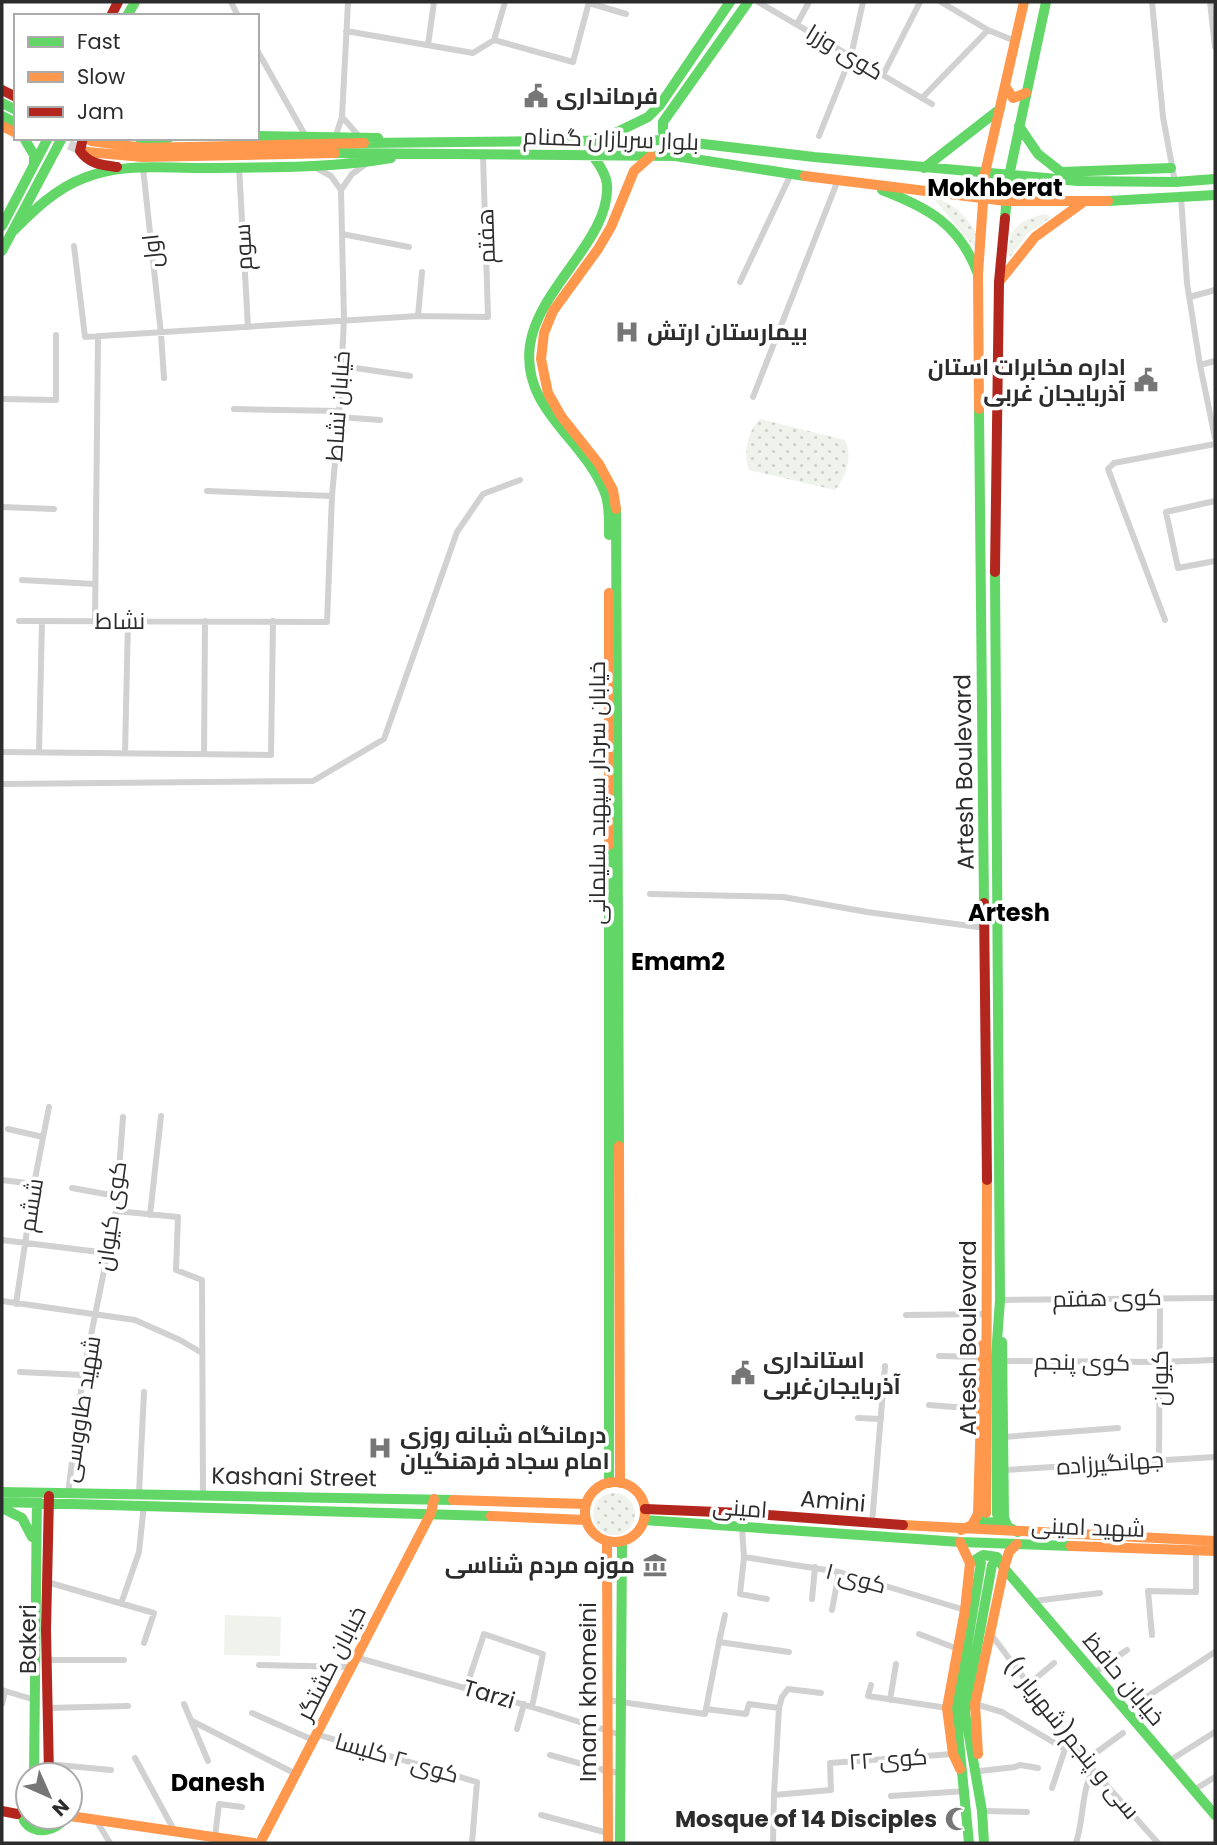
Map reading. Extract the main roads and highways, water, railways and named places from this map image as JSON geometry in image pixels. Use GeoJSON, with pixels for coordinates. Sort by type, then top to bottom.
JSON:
{"type":"FeatureCollection","features":[{"type":"Feature","properties":{"kind":"main road"},"geometry":{"type":"LineString","coordinates":[[603,139],[648,117],[660,105],[730,2]]}},
{"type":"Feature","properties":{"kind":"main road"},"geometry":{"type":"LineString","coordinates":[[669,140],[663,132],[663,122],[748,2]]}},
{"type":"Feature","properties":{"kind":"main road","name":"Artesh Boulevard"},"geometry":{"type":"LineString","coordinates":[[982,1513],[988,1300],[978,274],[985,173],[1024,2]]}},
{"type":"Feature","properties":{"kind":"main road","name":"Artesh Boulevard"},"geometry":{"type":"LineString","coordinates":[[1001,1516],[996,1356],[1000,1300],[995,505],[999,282],[1009,176],[1046,2]]}},
{"type":"Feature","properties":{"kind":"main road"},"geometry":{"type":"LineString","coordinates":[[1004,86],[1013,98],[1026,93]]}},
{"type":"Feature","properties":{"kind":"main road"},"geometry":{"type":"LineString","coordinates":[[924,168],[1000,109]]}},
{"type":"Feature","properties":{"kind":"main road"},"geometry":{"type":"LineString","coordinates":[[1019,126],[1038,154],[1061,173],[1078,181]]}},
{"type":"Feature","properties":{"kind":"main road"},"geometry":{"type":"LineString","coordinates":[[259,136],[336,135],[408,142]]}},
{"type":"Feature","properties":{"kind":"main road"},"geometry":{"type":"LineString","coordinates":[[25,140],[34,155],[33,167]]}},
{"type":"Feature","properties":{"kind":"main road"},"geometry":{"type":"LineString","coordinates":[[2,226],[47,140]]}},
{"type":"Feature","properties":{"kind":"main road"},"geometry":{"type":"LineString","coordinates":[[2,251],[61,140]]}},
{"type":"Feature","properties":{"kind":"main road"},"geometry":{"type":"LineString","coordinates":[[87,140],[79,151],[82,157],[94,163],[120,167],[314,166],[369,162],[409,155]]}},
{"type":"Feature","properties":{"kind":"main road","name":"بلوار سربازان گمنام"},"geometry":{"type":"LineString","coordinates":[[87,140],[143,148],[669,140],[924,168],[1078,181],[1175,182],[1215,179]]}},
{"type":"Feature","properties":{"kind":"main road","name":"بلوار سربازان گمنام"},"geometry":{"type":"LineString","coordinates":[[87,152],[143,157],[361,152],[409,155],[675,156],[791,174],[1006,201],[1083,202],[1215,195]]}},
{"type":"Feature","properties":{"kind":"main road","name":"خیابان سردار سپهبد سلیمانی"},"geometry":{"type":"LineString","coordinates":[[593,156],[605,175],[608,187],[605,205],[597,228],[542,307],[533,327],[529,368],[539,402],[600,481],[607,499],[609,1483]]}},
{"type":"Feature","properties":{"kind":"main road","name":"خیابان سردار سپهبد سلیمانی"},"geometry":{"type":"LineString","coordinates":[[620,1483],[615,499],[603,471],[552,401],[543,375],[541,359],[544,333],[552,312],[604,238],[634,171],[651,156]]}},
{"type":"Feature","properties":{"kind":"main road"},"geometry":{"type":"LineString","coordinates":[[12,232],[61,189],[85,177],[120,167]]}},
{"type":"Feature","properties":{"kind":"main road"},"geometry":{"type":"LineString","coordinates":[[1061,173],[1171,169]]}},
{"type":"Feature","properties":{"kind":"main road"},"geometry":{"type":"LineString","coordinates":[[863,183],[924,206],[954,230],[967,247],[978,274]]}},
{"type":"Feature","properties":{"kind":"main road"},"geometry":{"type":"LineString","coordinates":[[999,282],[1031,238],[1053,220],[1083,202]]}},
{"type":"Feature","properties":{"kind":"main road"},"geometry":{"type":"LineString","coordinates":[[981,422],[997,423]]}},
{"type":"Feature","properties":{"kind":"main road"},"geometry":{"type":"LineString","coordinates":[[981,505],[995,505]]}},
{"type":"Feature","properties":{"kind":"main road"},"geometry":{"type":"LineString","coordinates":[[985,928],[999,928]]}},
{"type":"Feature","properties":{"kind":"main road"},"geometry":{"type":"LineString","coordinates":[[988,1300],[980,1409],[982,1521],[998,1523],[1005,1470],[1000,1300]]}},
{"type":"Feature","properties":{"kind":"main road"},"geometry":{"type":"LineString","coordinates":[[609,1483],[620,1483],[635,1490],[643,1502],[645,1515],[636,1534],[622,1542],[607,1542],[593,1534],[586,1520],[586,1504],[592,1493],[609,1483]]}},
{"type":"Feature","properties":{"kind":"main road","name":"Kashani Street"},"geometry":{"type":"LineString","coordinates":[[2,1492],[68,1498],[203,1495],[586,1504]]}},
{"type":"Feature","properties":{"kind":"main road","name":"Kashani Street"},"geometry":{"type":"LineString","coordinates":[[2,1502],[37,1497]]}},
{"type":"Feature","properties":{"kind":"main road","name":"Bakeri"},"geometry":{"type":"LineString","coordinates":[[34,1761],[37,1497]]}},
{"type":"Feature","properties":{"kind":"main road","name":"Bakeri"},"geometry":{"type":"LineString","coordinates":[[49,1761],[46,1630],[50,1497]]}},
{"type":"Feature","properties":{"kind":"main road"},"geometry":{"type":"LineString","coordinates":[[143,1497],[586,1520]]}},
{"type":"Feature","properties":{"kind":"main road","name":"خیابان کشتگر"},"geometry":{"type":"LineString","coordinates":[[257,1843],[296,1774],[431,1513],[434,1499]]}},
{"type":"Feature","properties":{"kind":"main road"},"geometry":{"type":"LineString","coordinates":[[2,1508],[11,1510],[29,1525],[35,1551]]}},
{"type":"Feature","properties":{"kind":"main road","name":"Amini"},"geometry":{"type":"LineString","coordinates":[[645,1515],[741,1513],[1018,1532]]}},
{"type":"Feature","properties":{"kind":"main road"},"geometry":{"type":"LineString","coordinates":[[961,1530],[972,1525],[982,1513]]}},
{"type":"Feature","properties":{"kind":"main road","name":"امینی"},"geometry":{"type":"LineString","coordinates":[[645,1515],[741,1528],[960,1542]]}},
{"type":"Feature","properties":{"kind":"main road"},"geometry":{"type":"LineString","coordinates":[[1001,1516],[1008,1527],[1018,1532]]}},
{"type":"Feature","properties":{"kind":"main road","name":"شهید امینی"},"geometry":{"type":"LineString","coordinates":[[1018,1532],[1207,1547]]}},
{"type":"Feature","properties":{"kind":"main road","name":"Imam khomeini"},"geometry":{"type":"LineString","coordinates":[[607,1542],[608,1838]]}},
{"type":"Feature","properties":{"kind":"main road","name":"Imam khomeini"},"geometry":{"type":"LineString","coordinates":[[620,1843],[622,1542]]}},
{"type":"Feature","properties":{"kind":"main road"},"geometry":{"type":"LineString","coordinates":[[960,1542],[981,1564]]}},
{"type":"Feature","properties":{"kind":"main road","name":"شهید امینی"},"geometry":{"type":"LineString","coordinates":[[960,1542],[1207,1547]]}},
{"type":"Feature","properties":{"kind":"main road"},"geometry":{"type":"LineString","coordinates":[[969,1843],[956,1711],[966,1703],[989,1631],[1004,1567],[1009,1552],[1017,1544]]}},
{"type":"Feature","properties":{"kind":"main road"},"geometry":{"type":"LineString","coordinates":[[984,1843],[979,1775],[965,1713],[981,1564],[977,1556],[988,1554],[998,1557],[1004,1567]]}},
{"type":"Feature","properties":{"kind":"main road"},"geometry":{"type":"LineString","coordinates":[[965,1785],[953,1754],[947,1708],[965,1610],[981,1564]]}},
{"type":"Feature","properties":{"kind":"main road","name":"خیابان حافظ"},"geometry":{"type":"LineString","coordinates":[[1004,1567],[1215,1815]]}},
{"type":"Feature","properties":{"kind":"main road"},"geometry":{"type":"LineString","coordinates":[[35,1631],[46,1630]]}},
{"type":"Feature","properties":{"kind":"main road"},"geometry":{"type":"LineString","coordinates":[[84,1819],[174,1832],[185,1838],[215,1837],[257,1843]]}},
{"type":"Feature","properties":{"kind":"main road"},"geometry":{"type":"LineString","coordinates":[[24,1831],[42,1841],[59,1831]]}},
{"type":"Feature","properties":{"kind":"tunnel"},"geometry":{"type":"LineString","coordinates":[[57,140],[87,152]]}},
{"type":"Feature","properties":{"kind":"place","name":"فرمانداری"},"geometry":{"type":"Point","coordinates":[536,96]}},
{"type":"Feature","properties":{"kind":"place","name":"بیمارستان ارتش"},"geometry":{"type":"Point","coordinates":[627,332]}},
{"type":"Feature","properties":{"kind":"place","name":"اداره مخابرات استان آذربایجان غربی"},"geometry":{"type":"Point","coordinates":[1146,380]}},
{"type":"Feature","properties":{"kind":"place","name":"استانداری آذربایجان‌غربی"},"geometry":{"type":"Point","coordinates":[743,1373]}},
{"type":"Feature","properties":{"kind":"place","name":"درمانگاه شبانه روزی امام سجاد فرهنگیان"},"geometry":{"type":"Point","coordinates":[380,1448]}},
{"type":"Feature","properties":{"kind":"place","name":"موزه مردم شناسی"},"geometry":{"type":"Point","coordinates":[655,1565]}},
{"type":"Feature","properties":{"kind":"place","name":"Mosque of 14 Disciples"},"geometry":{"type":"Point","coordinates":[957,1819]}},
{"type":"Feature","properties":{"kind":"district","name":"Mokhberat"},"geometry":{"type":"Point","coordinates":[995,188]}},
{"type":"Feature","properties":{"kind":"district","name":"Artesh"},"geometry":{"type":"Point","coordinates":[1009,913]}},
{"type":"Feature","properties":{"kind":"district","name":"Emam2"},"geometry":{"type":"Point","coordinates":[678,962]}},
{"type":"Feature","properties":{"kind":"district","name":"Danesh"},"geometry":{"type":"Point","coordinates":[218,1783]}}]}
